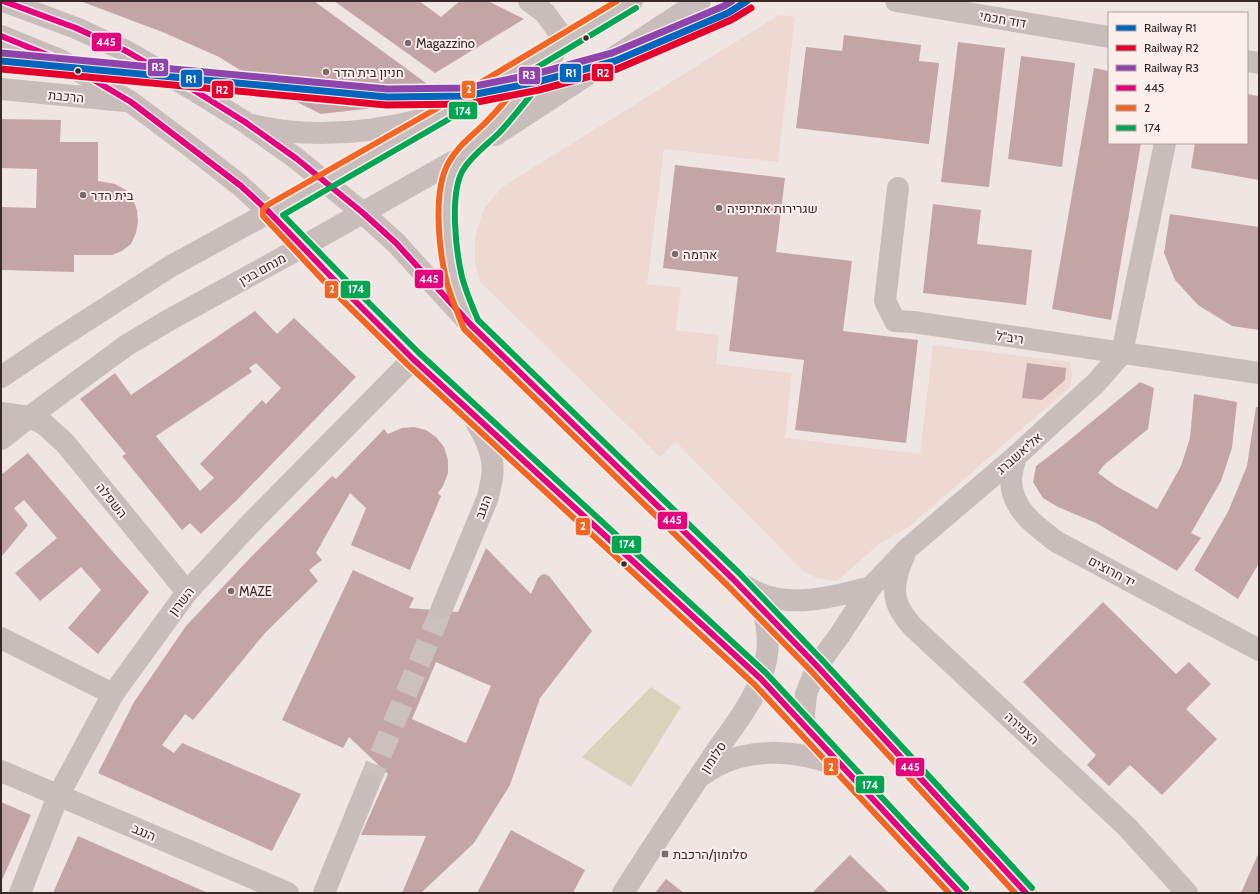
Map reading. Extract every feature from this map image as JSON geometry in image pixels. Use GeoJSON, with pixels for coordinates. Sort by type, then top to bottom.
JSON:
{"type":"FeatureCollection","features":[{"type":"Feature","properties":{"kind":"street"},"geometry":{"type":"LineString","coordinates":[[3,1],[76,28],[126,51],[192,89],[245,122],[297,159],[364,213],[396,243],[470,325],[733,578],[817,666],[1026,893]]}},
{"type":"Feature","properties":{"kind":"street"},"geometry":{"type":"LineString","coordinates":[[528,1],[545,13],[566,42]]}},
{"type":"Feature","properties":{"kind":"street","name":"מנחם בגין"},"geometry":{"type":"LineString","coordinates":[[1,377],[172,266],[446,113],[632,1]]}},
{"type":"Feature","properties":{"kind":"street"},"geometry":{"type":"LineString","coordinates":[[470,325],[455,280],[448,233],[448,204],[451,178],[455,168],[463,156],[700,1]]}},
{"type":"Feature","properties":{"kind":"street","name":"דוד חכמי"},"geometry":{"type":"LineString","coordinates":[[896,1],[1108,37]]}},
{"type":"Feature","properties":{"kind":"street","name":"הרכבת"},"geometry":{"type":"LineString","coordinates":[[1,36],[60,60],[131,102],[241,186],[270,212],[302,247],[413,359],[761,679],[960,893]]}},
{"type":"Feature","properties":{"kind":"street","name":"מנחם בגין"},"geometry":{"type":"LineString","coordinates":[[1,439],[127,345],[463,156],[493,126],[566,42]]}},
{"type":"Feature","properties":{"kind":"street"},"geometry":{"type":"LineString","coordinates":[[1248,61],[1259,63]]}},
{"type":"Feature","properties":{"kind":"street","name":"הרכבת"},"geometry":{"type":"LineString","coordinates":[[1,89],[131,102]]}},
{"type":"Feature","properties":{"kind":"street"},"geometry":{"type":"LineString","coordinates":[[245,122],[259,127],[273,129],[330,133],[383,128],[446,113]]}},
{"type":"Feature","properties":{"kind":"street","name":"אליאשברג"},"geometry":{"type":"LineString","coordinates":[[806,728],[804,716],[806,694],[817,666],[839,636],[871,587],[907,549],[1016,456],[1096,383],[1122,353],[1166,144]]}},
{"type":"Feature","properties":{"kind":"street","name":"ריב\"ל"},"geometry":{"type":"LineString","coordinates":[[898,188],[884,301],[895,321],[1259,373]]}},
{"type":"Feature","properties":{"kind":"street","name":"השרון"},"geometry":{"type":"LineString","coordinates":[[20,893],[58,796],[113,694],[187,592],[252,522],[413,359]]}},
{"type":"Feature","properties":{"kind":"street","name":"הנגב"},"geometry":{"type":"LineString","coordinates":[[442,608],[488,497],[492,478],[492,461],[488,444],[465,407]]}},
{"type":"Feature","properties":{"kind":"street","name":"השפלה"},"geometry":{"type":"LineString","coordinates":[[1,413],[29,417],[44,424],[65,443],[187,592]]}},
{"type":"Feature","properties":{"kind":"street","name":"יד חרוצים"},"geometry":{"type":"LineString","coordinates":[[1016,456],[1011,481],[1014,497],[1021,511],[1037,527],[1057,542],[1259,650]]}},
{"type":"Feature","properties":{"kind":"street","name":"הצפירה"},"geometry":{"type":"LineString","coordinates":[[907,549],[895,582],[895,598],[900,611],[913,626],[1098,798],[1127,827],[1187,893]]}},
{"type":"Feature","properties":{"kind":"street"},"geometry":{"type":"LineString","coordinates":[[733,578],[763,596],[781,599],[798,600],[832,597],[871,587]]}},
{"type":"Feature","properties":{"kind":"street","name":"סלומון"},"geometry":{"type":"LineString","coordinates":[[623,893],[750,702],[761,679],[768,649],[767,624],[763,610]]}},
{"type":"Feature","properties":{"kind":"street"},"geometry":{"type":"LineString","coordinates":[[1,638],[113,694]]}},
{"type":"Feature","properties":{"kind":"street"},"geometry":{"type":"LineString","coordinates":[[699,777],[714,766],[734,758],[752,754],[792,754],[825,761],[844,768]]}},
{"type":"Feature","properties":{"kind":"street","name":"הנגב"},"geometry":{"type":"LineString","coordinates":[[1,771],[288,893]]}},
{"type":"Feature","properties":{"kind":"street"},"geometry":{"type":"LineString","coordinates":[[324,893],[368,785]]}},
{"type":"Feature","properties":{"kind":"shaded area"},"geometry":{"type":"Polygon","coordinates":[[[779,15],[795,17],[778,162],[664,149],[647,284],[681,288],[676,330],[719,335],[716,364],[792,373],[785,438],[920,454],[933,345],[1070,362],[1072,374],[1070,387],[910,526],[879,544],[837,581],[817,578],[803,571],[676,442],[660,457],[480,282],[475,263],[475,238],[483,210],[502,187],[779,15]]]}},
{"type":"Feature","properties":{"kind":"shaded area"},"geometry":{"type":"Polygon","coordinates":[[[651,687],[681,707],[631,787],[582,757],[651,687]]]}},
{"type":"Feature","properties":{"kind":"building","name":"חניון בית הדר"},"geometry":{"type":"Polygon","coordinates":[[[80,1],[314,1],[430,86],[373,108],[321,114],[272,90],[219,57],[165,33],[80,1]]]}},
{"type":"Feature","properties":{"kind":"building"},"geometry":{"type":"Polygon","coordinates":[[[334,1],[419,1],[441,17],[460,1],[488,1],[524,19],[435,73],[334,1]]]}},
{"type":"Feature","properties":{"kind":"building"},"geometry":{"type":"Polygon","coordinates":[[[844,35],[921,45],[919,61],[939,63],[929,144],[796,128],[806,47],[842,51],[844,35]]]}},
{"type":"Feature","properties":{"kind":"building"},"geometry":{"type":"Polygon","coordinates":[[[958,42],[1005,48],[989,187],[941,182],[958,42]]]}},
{"type":"Feature","properties":{"kind":"building"},"geometry":{"type":"Polygon","coordinates":[[[1021,56],[1075,63],[1062,167],[1008,159],[1021,56]]]}},
{"type":"Feature","properties":{"kind":"building"},"geometry":{"type":"Polygon","coordinates":[[[1094,68],[1108,71],[1108,144],[1141,144],[1111,320],[1052,309],[1094,68]]]}},
{"type":"Feature","properties":{"kind":"building"},"geometry":{"type":"Polygon","coordinates":[[[1248,94],[1259,96],[1259,180],[1191,168],[1195,144],[1248,144],[1248,94]]]}},
{"type":"Feature","properties":{"kind":"building","name":"בית הדר"},"geometry":{"type":"Polygon","coordinates":[[[1,119],[61,120],[60,142],[98,142],[98,181],[115,184],[126,190],[133,200],[137,210],[138,222],[136,233],[131,244],[122,251],[112,255],[74,255],[74,272],[1,270],[1,207],[36,208],[37,169],[1,168],[1,119]]]}},
{"type":"Feature","properties":{"kind":"building"},"geometry":{"type":"Polygon","coordinates":[[[675,165],[785,178],[776,252],[852,261],[843,331],[918,340],[906,443],[795,430],[804,360],[729,351],[738,277],[663,268],[675,165]]]}},
{"type":"Feature","properties":{"kind":"building"},"geometry":{"type":"Polygon","coordinates":[[[933,204],[981,210],[977,244],[1032,250],[1026,305],[923,293],[933,204]]]}},
{"type":"Feature","properties":{"kind":"building"},"geometry":{"type":"Polygon","coordinates":[[[1170,214],[1259,227],[1259,330],[1232,326],[1198,305],[1175,280],[1164,253],[1170,214]]]}},
{"type":"Feature","properties":{"kind":"building"},"geometry":{"type":"Polygon","coordinates":[[[255,311],[277,334],[294,318],[356,377],[237,500],[201,534],[190,523],[182,530],[122,456],[126,454],[80,399],[115,373],[131,395],[255,311]],[[256,363],[249,368],[252,372],[156,436],[200,491],[214,478],[200,464],[262,400],[266,404],[281,388],[256,363]]]}},
{"type":"Feature","properties":{"kind":"building"},"geometry":{"type":"Polygon","coordinates":[[[1027,363],[1066,368],[1065,380],[1042,400],[1022,398],[1027,363]]]}},
{"type":"Feature","properties":{"kind":"building"},"geometry":{"type":"Polygon","coordinates":[[[1140,382],[1154,388],[1148,429],[1104,465],[1098,473],[1116,486],[1157,509],[1181,466],[1190,438],[1194,394],[1237,402],[1232,448],[1221,481],[1191,533],[1201,538],[1177,571],[1096,523],[1058,507],[1043,498],[1033,482],[1036,466],[1140,382]]]}},
{"type":"Feature","properties":{"kind":"building"},"geometry":{"type":"Polygon","coordinates":[[[1256,407],[1259,407],[1259,563],[1238,599],[1194,570],[1228,512],[1247,466],[1256,407]]]}},
{"type":"Feature","properties":{"kind":"building"},"geometry":{"type":"Polygon","coordinates":[[[414,427],[426,430],[436,437],[444,447],[448,460],[448,473],[443,486],[438,493],[441,496],[410,570],[351,545],[366,508],[350,493],[316,553],[322,560],[309,570],[318,581],[265,633],[193,720],[185,714],[162,745],[174,753],[182,743],[301,794],[272,851],[98,773],[134,702],[186,626],[251,557],[332,476],[336,479],[384,429],[388,434],[402,428],[414,427]]]}},
{"type":"Feature","properties":{"kind":"building"},"geometry":{"type":"Polygon","coordinates":[[[28,453],[149,592],[98,654],[68,628],[101,590],[81,567],[40,601],[15,573],[57,538],[24,500],[14,508],[28,525],[1,556],[1,475],[28,453]]]}},
{"type":"Feature","properties":{"kind":"building"},"geometry":{"type":"Polygon","coordinates":[[[486,548],[531,594],[538,578],[541,575],[545,574],[549,576],[592,631],[540,698],[510,785],[474,843],[421,893],[402,893],[426,836],[361,835],[388,774],[349,737],[343,748],[282,720],[353,570],[414,598],[409,608],[458,612],[486,548]],[[436,662],[412,719],[466,743],[491,686],[436,662]]]}},
{"type":"Feature","properties":{"kind":"building"},"geometry":{"type":"Polygon","coordinates":[[[1103,602],[1176,674],[1189,662],[1211,684],[1186,709],[1217,739],[1162,795],[1130,765],[1109,786],[1087,765],[1096,755],[1023,682],[1103,602]]]}},
{"type":"Feature","properties":{"kind":"building"},"geometry":{"type":"Polygon","coordinates":[[[1,802],[31,815],[1,882],[1,802]]]}},
{"type":"Feature","properties":{"kind":"building"},"geometry":{"type":"Polygon","coordinates":[[[511,830],[585,870],[573,893],[477,893],[511,830]]]}},
{"type":"Feature","properties":{"kind":"building"},"geometry":{"type":"Polygon","coordinates":[[[78,836],[208,893],[53,893],[78,836]]]}},
{"type":"Feature","properties":{"kind":"building"},"geometry":{"type":"Polygon","coordinates":[[[1259,852],[1259,893],[1241,893],[1259,852]]]}},
{"type":"Feature","properties":{"kind":"building"},"geometry":{"type":"Polygon","coordinates":[[[850,855],[889,893],[812,893],[850,855]]]}},
{"type":"Feature","properties":{"kind":"building"},"geometry":{"type":"Polygon","coordinates":[[[666,879],[684,893],[655,893],[666,879]]]}},
{"type":"Feature","properties":{"kind":"tunnel"},"geometry":{"type":"LineString","coordinates":[[368,785],[442,608]]}},
{"type":"Feature","properties":{"kind":"rail line","name":"R3"},"geometry":{"type":"LineString","coordinates":[[2,53],[387,89],[465,88],[535,74],[612,53],[724,6],[732,1]]}},
{"type":"Feature","properties":{"kind":"rail line","name":"R1"},"geometry":{"type":"LineString","coordinates":[[1,61],[387,97],[466,96],[537,82],[615,61],[728,13],[747,1]]}},
{"type":"Feature","properties":{"kind":"rail line","name":"R2"},"geometry":{"type":"LineString","coordinates":[[1,69],[386,105],[467,104],[539,90],[617,69],[731,20],[751,8]]}},
{"type":"Feature","properties":{"kind":"transit line","name":"445"},"geometry":{"type":"LineString","coordinates":[[3,1],[76,28],[126,51],[192,89],[245,122],[297,159],[363,213],[396,243],[471,325],[733,579],[817,666],[1026,893]]}},
{"type":"Feature","properties":{"kind":"transit line","name":"2"},"geometry":{"type":"LineString","coordinates":[[617,1],[448,102],[266,206],[263,210],[263,216],[334,292],[408,365],[755,685],[949,893]]}},
{"type":"Feature","properties":{"kind":"transit line","name":"174"},"geometry":{"type":"LineString","coordinates":[[636,8],[501,89],[283,215],[419,353],[766,673],[966,888]]}},
{"type":"Feature","properties":{"kind":"transit line","name":"445"},"geometry":{"type":"LineString","coordinates":[[1,36],[60,60],[131,102],[241,186],[270,213],[413,359],[761,679],[960,893]]}},
{"type":"Feature","properties":{"kind":"transit line","name":"2"},"geometry":{"type":"LineString","coordinates":[[532,69],[494,114],[457,150],[449,162],[440,188],[439,221],[444,270],[449,289],[464,329],[727,585],[811,671],[1015,893]]}},
{"type":"Feature","properties":{"kind":"transit line","name":"174"},"geometry":{"type":"LineString","coordinates":[[544,79],[505,127],[471,160],[463,170],[459,180],[455,208],[458,253],[464,283],[478,320],[739,573],[823,661],[1032,888]]}},
{"type":"Feature","properties":{"kind":"place","name":"Magazzino"},"geometry":{"type":"Point","coordinates":[408,43]}},
{"type":"Feature","properties":{"kind":"place","name":"חניון בית הדר"},"geometry":{"type":"Point","coordinates":[326,72]}},
{"type":"Feature","properties":{"kind":"place","name":"בית הדר"},"geometry":{"type":"Point","coordinates":[83,195]}},
{"type":"Feature","properties":{"kind":"place","name":"שגרירות אתיופיה"},"geometry":{"type":"Point","coordinates":[719,208]}},
{"type":"Feature","properties":{"kind":"place","name":"ארומה"},"geometry":{"type":"Point","coordinates":[675,254]}},
{"type":"Feature","properties":{"kind":"place","name":"MAZE"},"geometry":{"type":"Point","coordinates":[231,591]}},
{"type":"Feature","properties":{"kind":"place","name":"סלומון/הרכבת"},"geometry":{"type":"Point","coordinates":[665,854]}}]}
